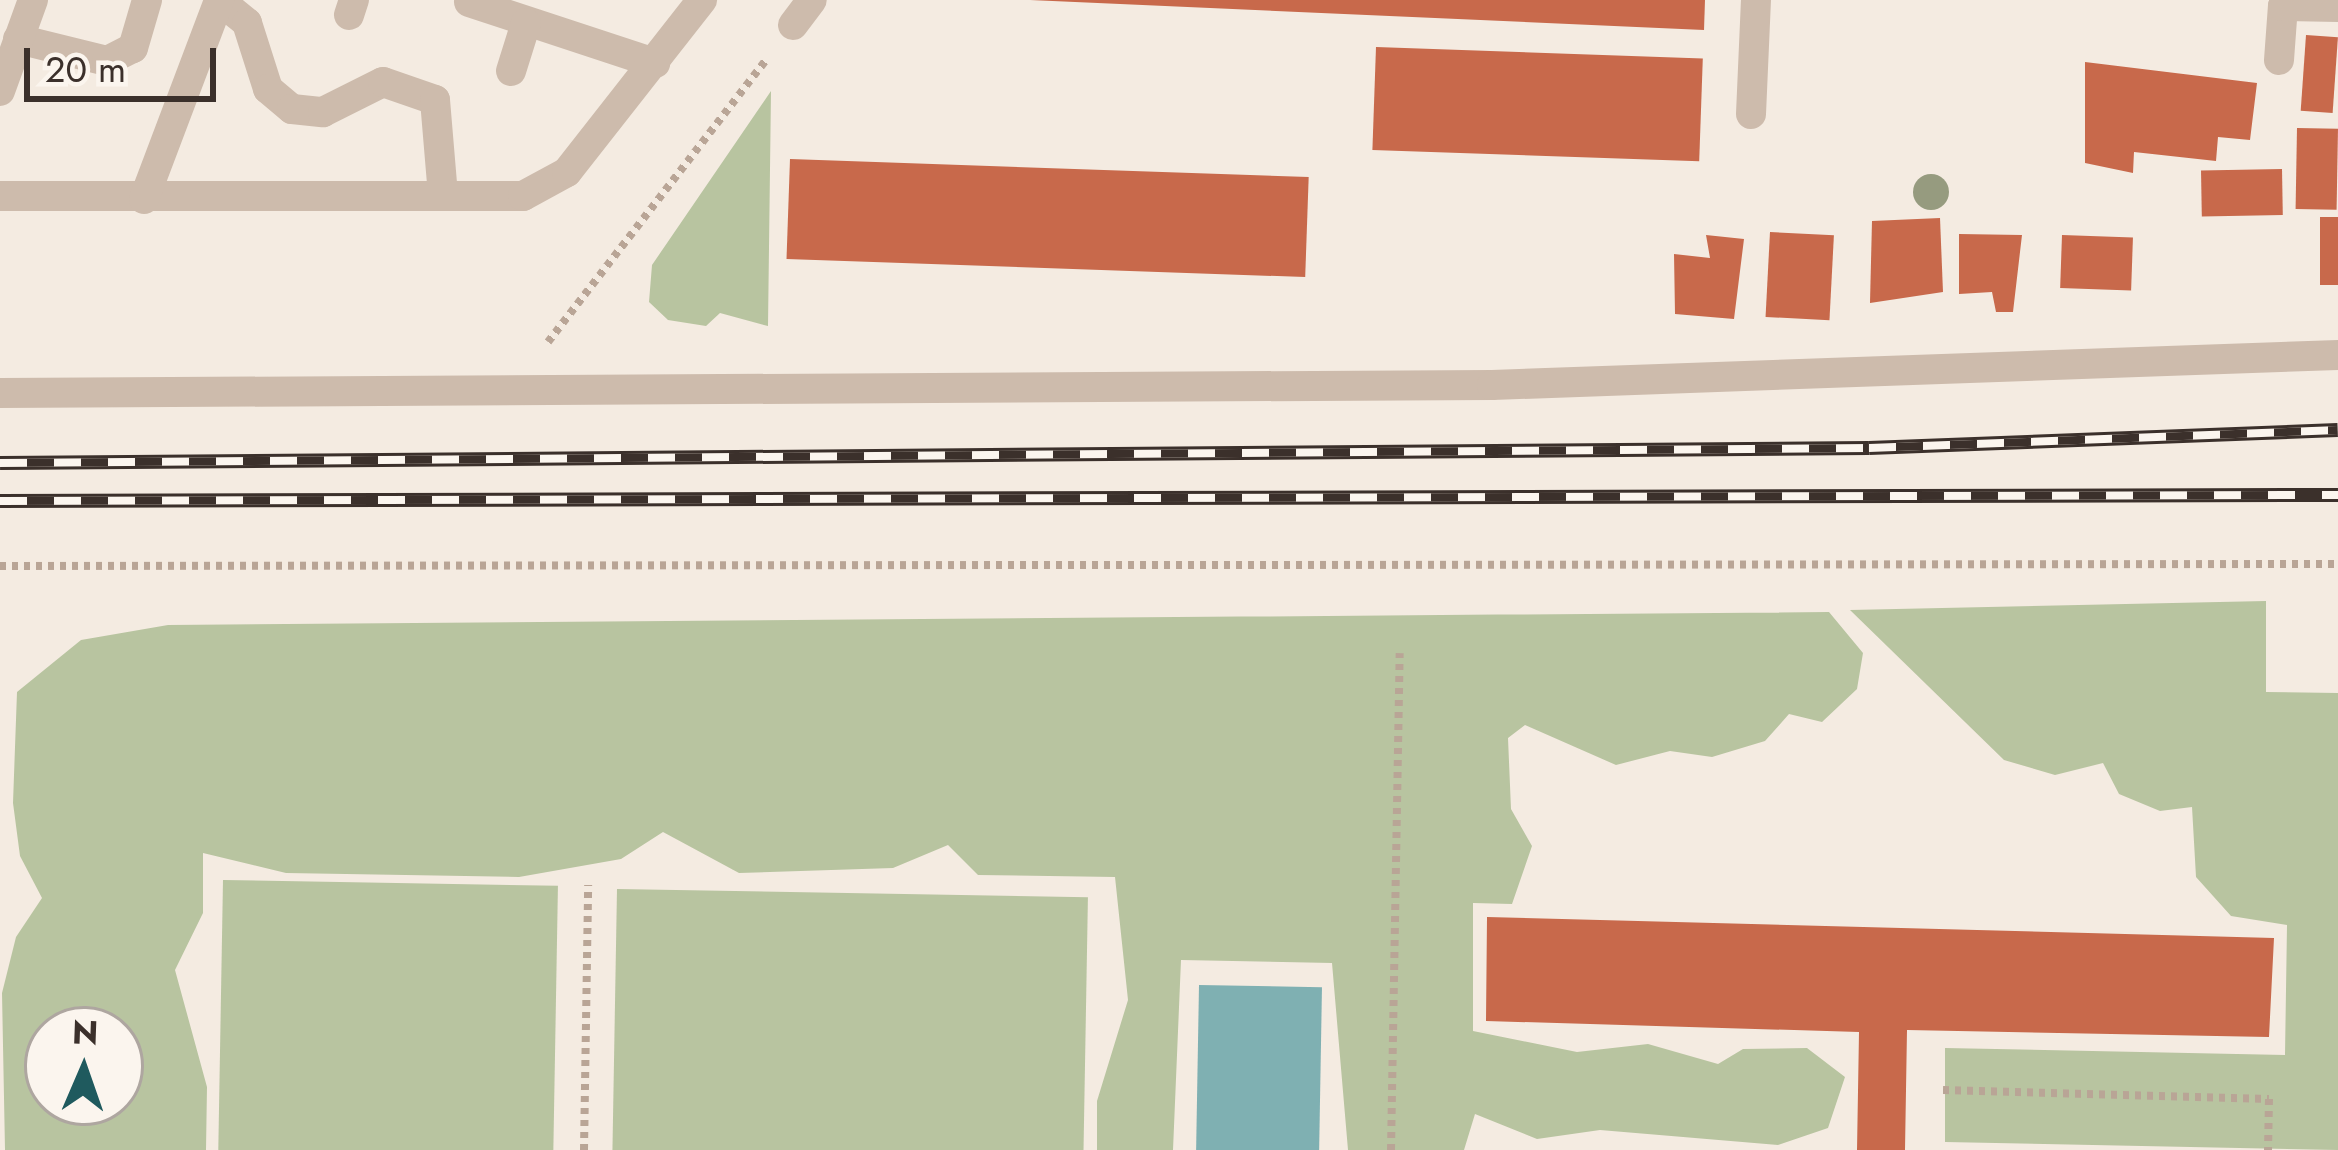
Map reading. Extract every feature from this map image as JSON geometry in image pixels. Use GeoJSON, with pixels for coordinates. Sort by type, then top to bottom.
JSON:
{"type":"FeatureCollection","features":[{"type":"Feature","properties":{"kind":"street"},"geometry":{"type":"LineString","coordinates":[[0,91],[9,52],[33,0]]}},
{"type":"Feature","properties":{"kind":"street"},"geometry":{"type":"LineString","coordinates":[[9,52],[107,61],[133,48],[147,0]]}},
{"type":"Feature","properties":{"kind":"street"},"geometry":{"type":"LineString","coordinates":[[144,199],[219,0],[247,23],[268,89],[292,109],[323,112],[383,82],[435,100],[442,196]]}},
{"type":"Feature","properties":{"kind":"street"},"geometry":{"type":"LineString","coordinates":[[1750,114],[1756,0]]}},
{"type":"Feature","properties":{"kind":"street"},"geometry":{"type":"LineString","coordinates":[[470,2],[656,63]]}},
{"type":"Feature","properties":{"kind":"street"},"geometry":{"type":"LineString","coordinates":[[0,196],[523,196],[567,172],[656,63],[689,3]]}},
{"type":"Feature","properties":{"kind":"street"},"geometry":{"type":"LineString","coordinates":[[2279,60],[2283,6],[2338,7]]}},
{"type":"Feature","properties":{"kind":"street"},"geometry":{"type":"LineString","coordinates":[[511,71],[526,23]]}},
{"type":"Feature","properties":{"kind":"street"},"geometry":{"type":"LineString","coordinates":[[0,393],[1492,385],[2338,355]]}},
{"type":"Feature","properties":{"kind":"path"},"geometry":{"type":"LineString","coordinates":[[509,392],[803,13]]}},
{"type":"Feature","properties":{"kind":"path"},"geometry":{"type":"LineString","coordinates":[[0,566],[2338,564]]}},
{"type":"Feature","properties":{"kind":"path"},"geometry":{"type":"LineString","coordinates":[[1391,1150],[1400,652]]}},
{"type":"Feature","properties":{"kind":"path"},"geometry":{"type":"LineString","coordinates":[[584,1150],[588,885]]}},
{"type":"Feature","properties":{"kind":"path"},"geometry":{"type":"LineString","coordinates":[[1943,1090],[2269,1099],[2268,1150]]}},
{"type":"Feature","properties":{"kind":"green space"},"geometry":{"type":"Polygon","coordinates":[[[771,91],[768,326],[720,313],[706,326],[668,320],[649,302],[652,265],[771,91]]]}},
{"type":"Feature","properties":{"kind":"green space"},"geometry":{"type":"Polygon","coordinates":[[[2266,601],[2266,692],[2338,693],[2338,1150],[1945,1142],[1945,1048],[2285,1055],[2287,925],[2231,916],[2196,877],[2192,807],[2160,811],[2119,794],[2103,763],[2055,775],[2004,760],[1850,610],[2266,601]]]}},
{"type":"Feature","properties":{"kind":"green space"},"geometry":{"type":"Polygon","coordinates":[[[1829,612],[1863,653],[1857,689],[1822,722],[1789,714],[1765,741],[1712,757],[1670,751],[1616,765],[1525,725],[1508,738],[1511,809],[1532,846],[1512,904],[1473,903],[1473,1031],[1577,1052],[1648,1044],[1718,1064],[1743,1049],[1807,1048],[1845,1077],[1828,1128],[1778,1145],[1600,1130],[1537,1139],[1475,1114],[1464,1150],[1348,1150],[1332,963],[1181,960],[1173,1150],[1097,1150],[1097,1101],[1128,1000],[1115,877],[978,875],[948,845],[893,868],[739,873],[663,832],[621,859],[519,877],[286,873],[203,853],[203,913],[175,970],[207,1087],[206,1150],[5,1150],[2,993],[16,937],[42,898],[20,856],[13,803],[17,692],[81,640],[168,625],[1829,612]]]}},
{"type":"Feature","properties":{"kind":"green space"},"geometry":{"type":"Polygon","coordinates":[[[223,880],[558,886],[553,1150],[218,1150],[223,880]]]}},
{"type":"Feature","properties":{"kind":"green space"},"geometry":{"type":"Polygon","coordinates":[[[617,889],[1088,897],[1084,1150],[612,1150],[617,889]]]}},
{"type":"Feature","properties":{"kind":"water"},"geometry":{"type":"Polygon","coordinates":[[[1199,985],[1322,987],[1319,1150],[1196,1150],[1199,985]]]}},
{"type":"Feature","properties":{"kind":"building"},"geometry":{"type":"Polygon","coordinates":[[[1030,0],[1705,0],[1704,30],[1030,0]]]}},
{"type":"Feature","properties":{"kind":"building"},"geometry":{"type":"Polygon","coordinates":[[[2306,35],[2338,37],[2333,113],[2301,111],[2306,35]]]}},
{"type":"Feature","properties":{"kind":"building"},"geometry":{"type":"Polygon","coordinates":[[[1376,47],[1703,58],[1699,161],[1372,150],[1376,47]]]}},
{"type":"Feature","properties":{"kind":"building"},"geometry":{"type":"Polygon","coordinates":[[[2085,62],[2257,83],[2250,140],[2218,137],[2216,161],[2134,152],[2133,173],[2085,163],[2085,62]]]}},
{"type":"Feature","properties":{"kind":"building"},"geometry":{"type":"Polygon","coordinates":[[[2297,128],[2338,129],[2337,210],[2296,209],[2297,128]]]}},
{"type":"Feature","properties":{"kind":"building"},"geometry":{"type":"Polygon","coordinates":[[[790,159],[1309,177],[1305,277],[787,259],[790,159]]]}},
{"type":"Feature","properties":{"kind":"building"},"geometry":{"type":"Polygon","coordinates":[[[2282,169],[2283,215],[2202,216],[2201,170],[2282,169]]]}},
{"type":"Feature","properties":{"kind":"building"},"geometry":{"type":"Polygon","coordinates":[[[2320,217],[2338,217],[2338,285],[2320,285],[2320,217]]]}},
{"type":"Feature","properties":{"kind":"building"},"geometry":{"type":"Polygon","coordinates":[[[1940,218],[1943,292],[1870,303],[1872,221],[1940,218]]]}},
{"type":"Feature","properties":{"kind":"building"},"geometry":{"type":"Polygon","coordinates":[[[1770,232],[1834,235],[1829,320],[1766,317],[1770,232]]]}},
{"type":"Feature","properties":{"kind":"building"},"geometry":{"type":"Polygon","coordinates":[[[1959,234],[2022,235],[2013,312],[1996,312],[1992,292],[1959,294],[1959,234]]]}},
{"type":"Feature","properties":{"kind":"building"},"geometry":{"type":"Polygon","coordinates":[[[1706,235],[1744,239],[1734,319],[1675,314],[1674,254],[1710,258],[1706,235]]]}},
{"type":"Feature","properties":{"kind":"building"},"geometry":{"type":"Polygon","coordinates":[[[2062,235],[2133,237],[2131,290],[2060,288],[2062,235]]]}},
{"type":"Feature","properties":{"kind":"building"},"geometry":{"type":"Polygon","coordinates":[[[1487,917],[2274,938],[2269,1037],[1907,1030],[1905,1150],[1857,1150],[1859,1032],[1486,1021],[1487,917]]]}},
{"type":"Feature","properties":{"kind":"railway"},"geometry":{"type":"LineString","coordinates":[[0,463],[1869,448],[2338,430]]}},
{"type":"Feature","properties":{"kind":"railway"},"geometry":{"type":"LineString","coordinates":[[0,501],[2338,495]]}}]}
